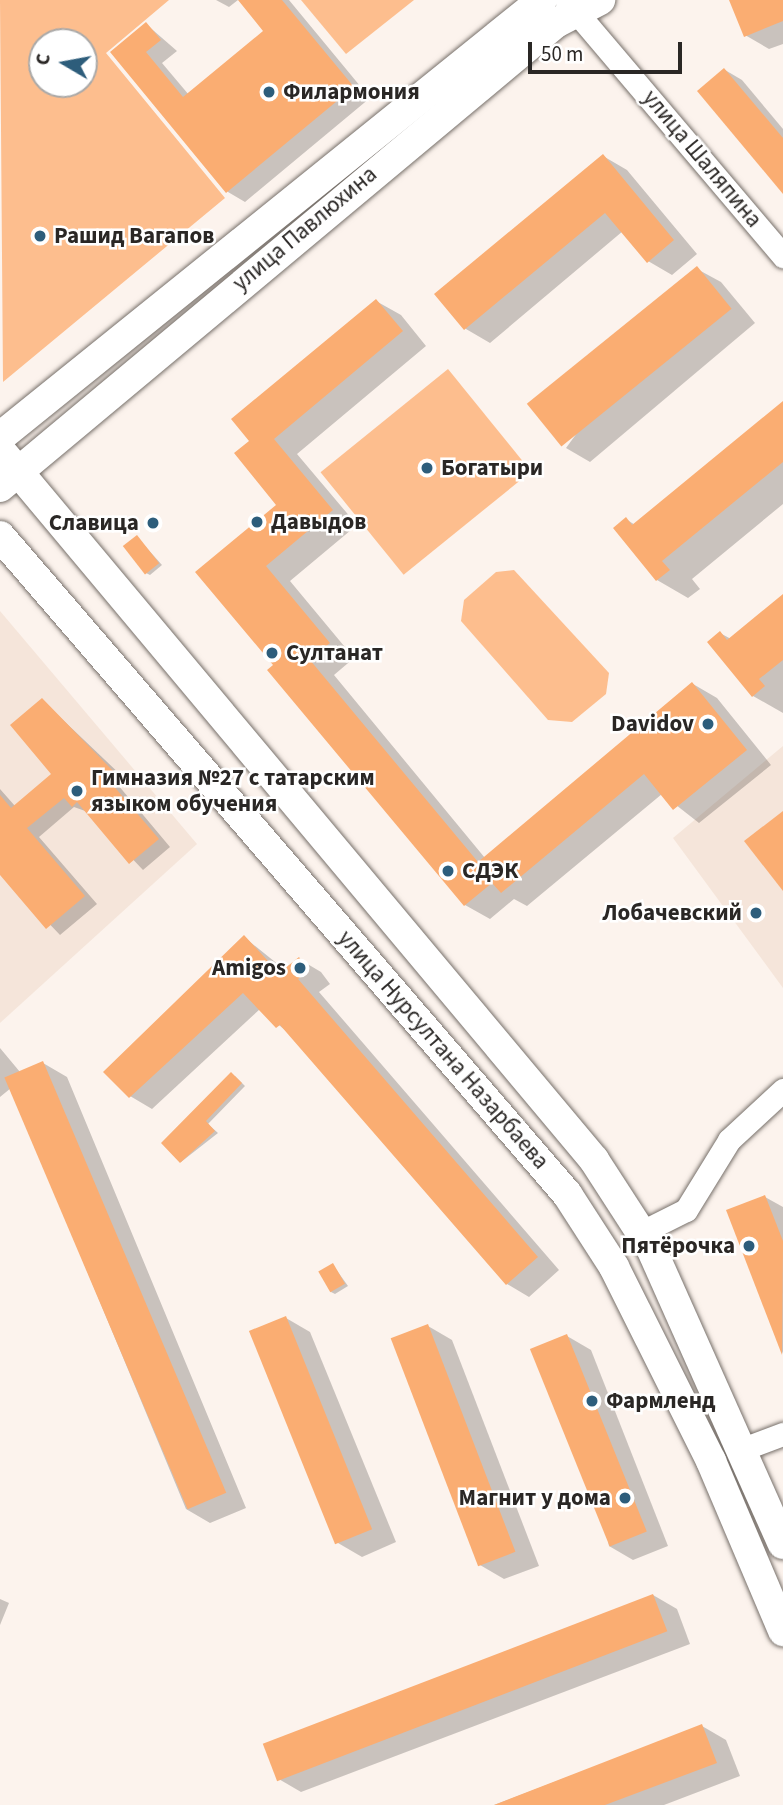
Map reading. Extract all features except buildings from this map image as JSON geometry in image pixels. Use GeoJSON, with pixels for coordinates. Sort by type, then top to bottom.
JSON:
{"type":"FeatureCollection","features":[{"type":"Feature","properties":{"kind":"main road","name":"улица Павлюхина"},"geometry":{"type":"LineString","coordinates":[[0,437],[542,0]]}},
{"type":"Feature","properties":{"kind":"main road","name":"улица Павлюхина"},"geometry":{"type":"LineString","coordinates":[[6,469],[581,3]]}},
{"type":"Feature","properties":{"kind":"main road","name":"улица Нурсултана Назарбаева"},"geometry":{"type":"LineString","coordinates":[[6,469],[594,1160],[642,1232],[743,1449],[783,1544]]}},
{"type":"Feature","properties":{"kind":"main road","name":"улица Нурсултана Назарбаева"},"geometry":{"type":"LineString","coordinates":[[0,536],[567,1194],[614,1267],[705,1449],[783,1631]]}},
{"type":"Feature","properties":{"kind":"street","name":"улица Шаляпина"},"geometry":{"type":"LineString","coordinates":[[581,3],[783,256]]}},
{"type":"Feature","properties":{"kind":"street"},"geometry":{"type":"LineString","coordinates":[[642,1232],[687,1210],[729,1140],[783,1090]]}},
{"type":"Feature","properties":{"kind":"street"},"geometry":{"type":"LineString","coordinates":[[743,1449],[783,1434]]}},
{"type":"Feature","properties":{"kind":"shaded area"},"geometry":{"type":"Polygon","coordinates":[[[0,0],[169,0],[106,53],[225,198],[3,382],[0,0]]]}},
{"type":"Feature","properties":{"kind":"shaded area"},"geometry":{"type":"Polygon","coordinates":[[[301,0],[414,0],[346,54],[301,0]]]}},
{"type":"Feature","properties":{"kind":"shaded area"},"geometry":{"type":"Polygon","coordinates":[[[448,369],[531,472],[404,575],[321,472],[448,369]]]}},
{"type":"Feature","properties":{"kind":"shaded area"},"geometry":{"type":"Polygon","coordinates":[[[514,570],[609,673],[606,694],[572,722],[548,720],[461,621],[464,600],[496,572],[514,570]]]}},
{"type":"Feature","properties":{"kind":"shaded area","name":"Гимназия №27 с татарским языком обучения"},"geometry":{"type":"Polygon","coordinates":[[[0,611],[197,844],[0,1023],[0,611]]]}},
{"type":"Feature","properties":{"kind":"shaded area","name":"Лобачевский"},"geometry":{"type":"Polygon","coordinates":[[[783,746],[783,988],[673,838],[783,746]]]}},
{"type":"Feature","properties":{"kind":"place","name":"Филармония"},"geometry":{"type":"Point","coordinates":[269,92]}},
{"type":"Feature","properties":{"kind":"place","name":"Рашид Вагапов"},"geometry":{"type":"Point","coordinates":[40,236]}},
{"type":"Feature","properties":{"kind":"place","name":"Богатыри"},"geometry":{"type":"Point","coordinates":[427,468]}},
{"type":"Feature","properties":{"kind":"place","name":"Давыдов"},"geometry":{"type":"Point","coordinates":[257,522]}},
{"type":"Feature","properties":{"kind":"place","name":"Славица"},"geometry":{"type":"Point","coordinates":[153,523]}},
{"type":"Feature","properties":{"kind":"place","name":"Султанат"},"geometry":{"type":"Point","coordinates":[272,653]}},
{"type":"Feature","properties":{"kind":"place","name":"Davidov"},"geometry":{"type":"Point","coordinates":[708,724]}},
{"type":"Feature","properties":{"kind":"place","name":"Гимназия №27 с татарским языком обучения"},"geometry":{"type":"Point","coordinates":[77,791]}},
{"type":"Feature","properties":{"kind":"place","name":"СДЭК"},"geometry":{"type":"Point","coordinates":[448,871]}},
{"type":"Feature","properties":{"kind":"place","name":"Лобачевский"},"geometry":{"type":"Point","coordinates":[756,913]}},
{"type":"Feature","properties":{"kind":"place","name":"Amigos"},"geometry":{"type":"Point","coordinates":[300,968]}},
{"type":"Feature","properties":{"kind":"place","name":"Пятёрочка"},"geometry":{"type":"Point","coordinates":[749,1246]}},
{"type":"Feature","properties":{"kind":"place","name":"Фармленд"},"geometry":{"type":"Point","coordinates":[592,1401]}},
{"type":"Feature","properties":{"kind":"place","name":"Магнит у дома"},"geometry":{"type":"Point","coordinates":[625,1498]}}]}
